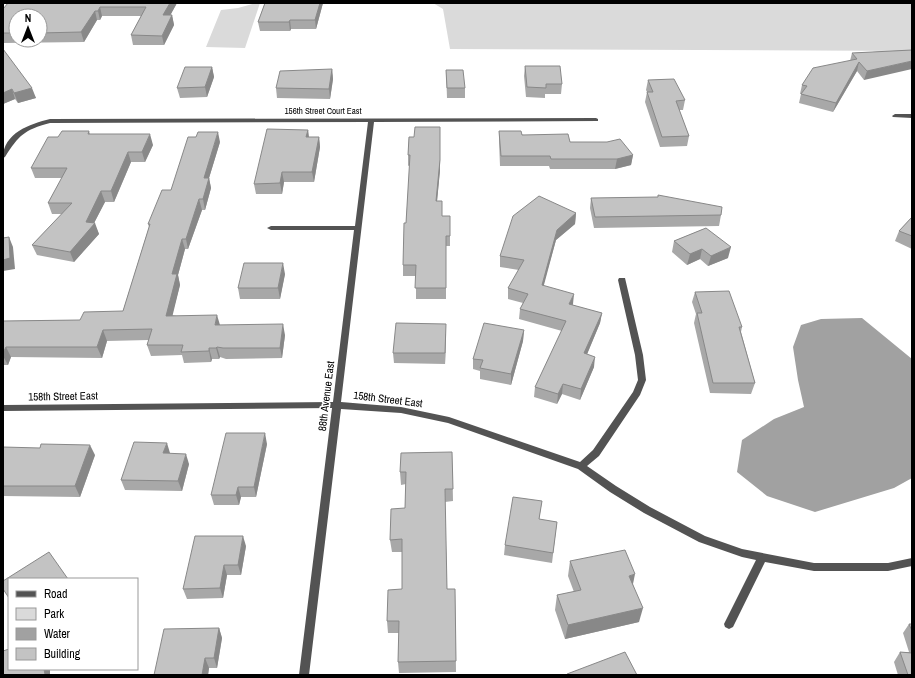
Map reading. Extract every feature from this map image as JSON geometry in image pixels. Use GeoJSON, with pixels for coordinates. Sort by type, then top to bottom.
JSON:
{"type":"FeatureCollection","features":[{"type":"Feature","properties":{"kind":"street"},"geometry":{"type":"LineString","coordinates":[[895,116],[912,116]]}},
{"type":"Feature","properties":{"kind":"street","name":"88th Avenue East"},"geometry":{"type":"LineString","coordinates":[[304,675],[370,120]]}},
{"type":"Feature","properties":{"kind":"street","name":"156th Street Court East"},"geometry":{"type":"LineString","coordinates":[[3,156],[18,134],[25,129],[50,121],[596,120]]}},
{"type":"Feature","properties":{"kind":"street"},"geometry":{"type":"LineString","coordinates":[[271,228],[358,228]]}},
{"type":"Feature","properties":{"kind":"street"},"geometry":{"type":"LineString","coordinates":[[581,466],[596,453],[637,393],[642,380],[639,355],[622,280]]}},
{"type":"Feature","properties":{"kind":"street","name":"158th Street East"},"geometry":{"type":"LineString","coordinates":[[3,408],[336,405],[401,410],[448,420],[581,466],[613,489],[702,539],[742,553],[814,567],[888,567],[912,562]]}},
{"type":"Feature","properties":{"kind":"street"},"geometry":{"type":"LineString","coordinates":[[728,624],[762,558]]}},
{"type":"Feature","properties":{"kind":"green space"},"geometry":{"type":"Polygon","coordinates":[[[260,3],[245,48],[206,47],[221,10],[238,8],[260,3]]]}},
{"type":"Feature","properties":{"kind":"green space"},"geometry":{"type":"Polygon","coordinates":[[[433,3],[912,3],[912,51],[450,49],[443,9],[433,3]]]}},
{"type":"Feature","properties":{"kind":"water"},"geometry":{"type":"Polygon","coordinates":[[[862,318],[912,359],[912,478],[894,488],[815,512],[767,496],[737,472],[742,440],[774,419],[804,407],[793,347],[801,325],[821,319],[862,318]]]}},
{"type":"Feature","properties":{"kind":"building"},"geometry":{"type":"Polygon","coordinates":[[[8,3],[170,3],[163,15],[172,15],[162,36],[131,35],[146,7],[100,7],[98,11],[95,11],[81,32],[48,33],[48,8],[8,8],[8,33],[3,33],[3,9],[8,3]]]}},
{"type":"Feature","properties":{"kind":"building"},"geometry":{"type":"Polygon","coordinates":[[[265,3],[320,3],[315,20],[258,22],[265,3]]]}},
{"type":"Feature","properties":{"kind":"building"},"geometry":{"type":"Polygon","coordinates":[[[3,49],[32,88],[14,93],[12,89],[3,93],[3,49]]]}},
{"type":"Feature","properties":{"kind":"building"},"geometry":{"type":"Polygon","coordinates":[[[912,50],[912,61],[867,71],[859,62],[836,103],[801,94],[807,86],[802,85],[813,68],[857,59],[852,53],[912,50]]]}},
{"type":"Feature","properties":{"kind":"building"},"geometry":{"type":"Polygon","coordinates":[[[525,66],[560,66],[562,84],[546,84],[546,88],[527,87],[525,66]]]}},
{"type":"Feature","properties":{"kind":"building"},"geometry":{"type":"Polygon","coordinates":[[[185,67],[212,67],[205,87],[177,88],[185,67]]]}},
{"type":"Feature","properties":{"kind":"building"},"geometry":{"type":"Polygon","coordinates":[[[332,69],[329,89],[276,88],[280,71],[332,69]]]}},
{"type":"Feature","properties":{"kind":"building"},"geometry":{"type":"Polygon","coordinates":[[[446,70],[463,70],[465,88],[447,88],[446,70]]]}},
{"type":"Feature","properties":{"kind":"building"},"geometry":{"type":"Polygon","coordinates":[[[674,79],[685,100],[676,101],[689,136],[662,137],[647,92],[653,92],[648,80],[674,79]]]}},
{"type":"Feature","properties":{"kind":"building"},"geometry":{"type":"Polygon","coordinates":[[[415,127],[440,127],[440,160],[436,201],[442,201],[442,216],[450,216],[450,236],[446,236],[446,288],[415,288],[416,265],[403,265],[404,223],[406,223],[410,155],[408,155],[409,137],[414,137],[415,127]]]}},
{"type":"Feature","properties":{"kind":"building"},"geometry":{"type":"Polygon","coordinates":[[[267,129],[308,130],[306,137],[319,137],[312,172],[282,172],[280,183],[254,184],[267,129]]]}},
{"type":"Feature","properties":{"kind":"building"},"geometry":{"type":"Polygon","coordinates":[[[62,131],[89,131],[88,134],[150,134],[142,152],[128,152],[111,191],[101,191],[86,222],[95,223],[70,252],[32,245],[72,203],[48,203],[67,168],[31,168],[48,137],[58,137],[62,131]]]}},
{"type":"Feature","properties":{"kind":"building"},"geometry":{"type":"Polygon","coordinates":[[[499,131],[521,131],[522,135],[568,134],[570,142],[607,142],[620,139],[633,155],[617,159],[551,159],[550,156],[501,156],[499,131]]]}},
{"type":"Feature","properties":{"kind":"building"},"geometry":{"type":"Polygon","coordinates":[[[198,132],[218,132],[204,178],[209,178],[203,199],[199,199],[186,239],[182,239],[172,274],[177,274],[166,316],[217,315],[215,325],[283,324],[280,348],[217,347],[209,348],[209,351],[181,352],[183,345],[147,345],[152,329],[103,330],[97,347],[6,347],[3,353],[3,321],[80,320],[84,312],[123,311],[150,224],[148,224],[162,190],[171,190],[188,137],[196,137],[198,132]]]}},
{"type":"Feature","properties":{"kind":"building"},"geometry":{"type":"Polygon","coordinates":[[[658,195],[722,207],[721,215],[595,217],[591,198],[658,197],[658,195]]]}},
{"type":"Feature","properties":{"kind":"building"},"geometry":{"type":"Polygon","coordinates":[[[539,196],[576,213],[557,230],[542,285],[574,294],[569,304],[602,313],[584,353],[595,357],[581,389],[563,384],[558,394],[535,387],[566,321],[520,309],[528,294],[508,288],[524,260],[500,256],[513,216],[539,196]]]}},
{"type":"Feature","properties":{"kind":"building"},"geometry":{"type":"Polygon","coordinates":[[[912,217],[912,236],[899,231],[912,217]]]}},
{"type":"Feature","properties":{"kind":"building"},"geometry":{"type":"Polygon","coordinates":[[[706,228],[731,247],[711,256],[702,249],[690,254],[674,241],[706,228]]]}},
{"type":"Feature","properties":{"kind":"building"},"geometry":{"type":"Polygon","coordinates":[[[9,237],[10,258],[3,260],[3,238],[9,237]]]}},
{"type":"Feature","properties":{"kind":"building"},"geometry":{"type":"Polygon","coordinates":[[[244,263],[283,263],[278,288],[238,288],[244,263]]]}},
{"type":"Feature","properties":{"kind":"building"},"geometry":{"type":"Polygon","coordinates":[[[729,291],[742,327],[739,327],[755,383],[713,383],[697,313],[702,313],[695,292],[729,291]]]}},
{"type":"Feature","properties":{"kind":"building"},"geometry":{"type":"Polygon","coordinates":[[[396,323],[446,324],[445,353],[393,353],[396,323]]]}},
{"type":"Feature","properties":{"kind":"building"},"geometry":{"type":"Polygon","coordinates":[[[484,323],[524,330],[511,374],[480,368],[483,360],[473,359],[484,323]]]}},
{"type":"Feature","properties":{"kind":"building"},"geometry":{"type":"Polygon","coordinates":[[[226,433],[265,433],[254,487],[238,487],[236,495],[211,495],[226,433]]]}},
{"type":"Feature","properties":{"kind":"building"},"geometry":{"type":"Polygon","coordinates":[[[134,442],[167,443],[163,453],[186,454],[178,481],[121,480],[134,442]]]}},
{"type":"Feature","properties":{"kind":"building"},"geometry":{"type":"Polygon","coordinates":[[[41,444],[90,445],[75,486],[3,486],[3,447],[40,448],[41,444]]]}},
{"type":"Feature","properties":{"kind":"building"},"geometry":{"type":"Polygon","coordinates":[[[452,452],[453,489],[445,489],[447,589],[455,589],[456,661],[398,662],[399,621],[387,621],[388,590],[402,589],[402,539],[390,540],[391,509],[405,508],[406,472],[400,472],[401,453],[452,452]]]}},
{"type":"Feature","properties":{"kind":"building"},"geometry":{"type":"Polygon","coordinates":[[[513,497],[542,501],[539,519],[557,522],[553,553],[505,545],[513,497]]]}},
{"type":"Feature","properties":{"kind":"building"},"geometry":{"type":"Polygon","coordinates":[[[195,536],[243,536],[238,565],[224,565],[220,588],[183,589],[195,536]]]}},
{"type":"Feature","properties":{"kind":"building"},"geometry":{"type":"Polygon","coordinates":[[[625,550],[635,574],[629,576],[643,608],[568,625],[557,595],[581,590],[570,561],[625,550]]]}},
{"type":"Feature","properties":{"kind":"building"},"geometry":{"type":"Polygon","coordinates":[[[49,552],[67,578],[8,578],[8,596],[3,589],[3,581],[49,552]]]}},
{"type":"Feature","properties":{"kind":"building"},"geometry":{"type":"Polygon","coordinates":[[[909,624],[912,624],[912,631],[909,624]]]}},
{"type":"Feature","properties":{"kind":"building"},"geometry":{"type":"Polygon","coordinates":[[[219,628],[214,658],[205,658],[202,675],[154,675],[164,629],[219,628]]]}},
{"type":"Feature","properties":{"kind":"building"},"geometry":{"type":"Polygon","coordinates":[[[8,649],[8,670],[44,670],[45,675],[3,675],[3,651],[8,649]]]}},
{"type":"Feature","properties":{"kind":"building"},"geometry":{"type":"Polygon","coordinates":[[[625,652],[637,675],[567,675],[567,674],[625,652]]]}},
{"type":"Feature","properties":{"kind":"building"},"geometry":{"type":"Polygon","coordinates":[[[900,652],[912,653],[912,675],[908,675],[900,652]]]}}]}
